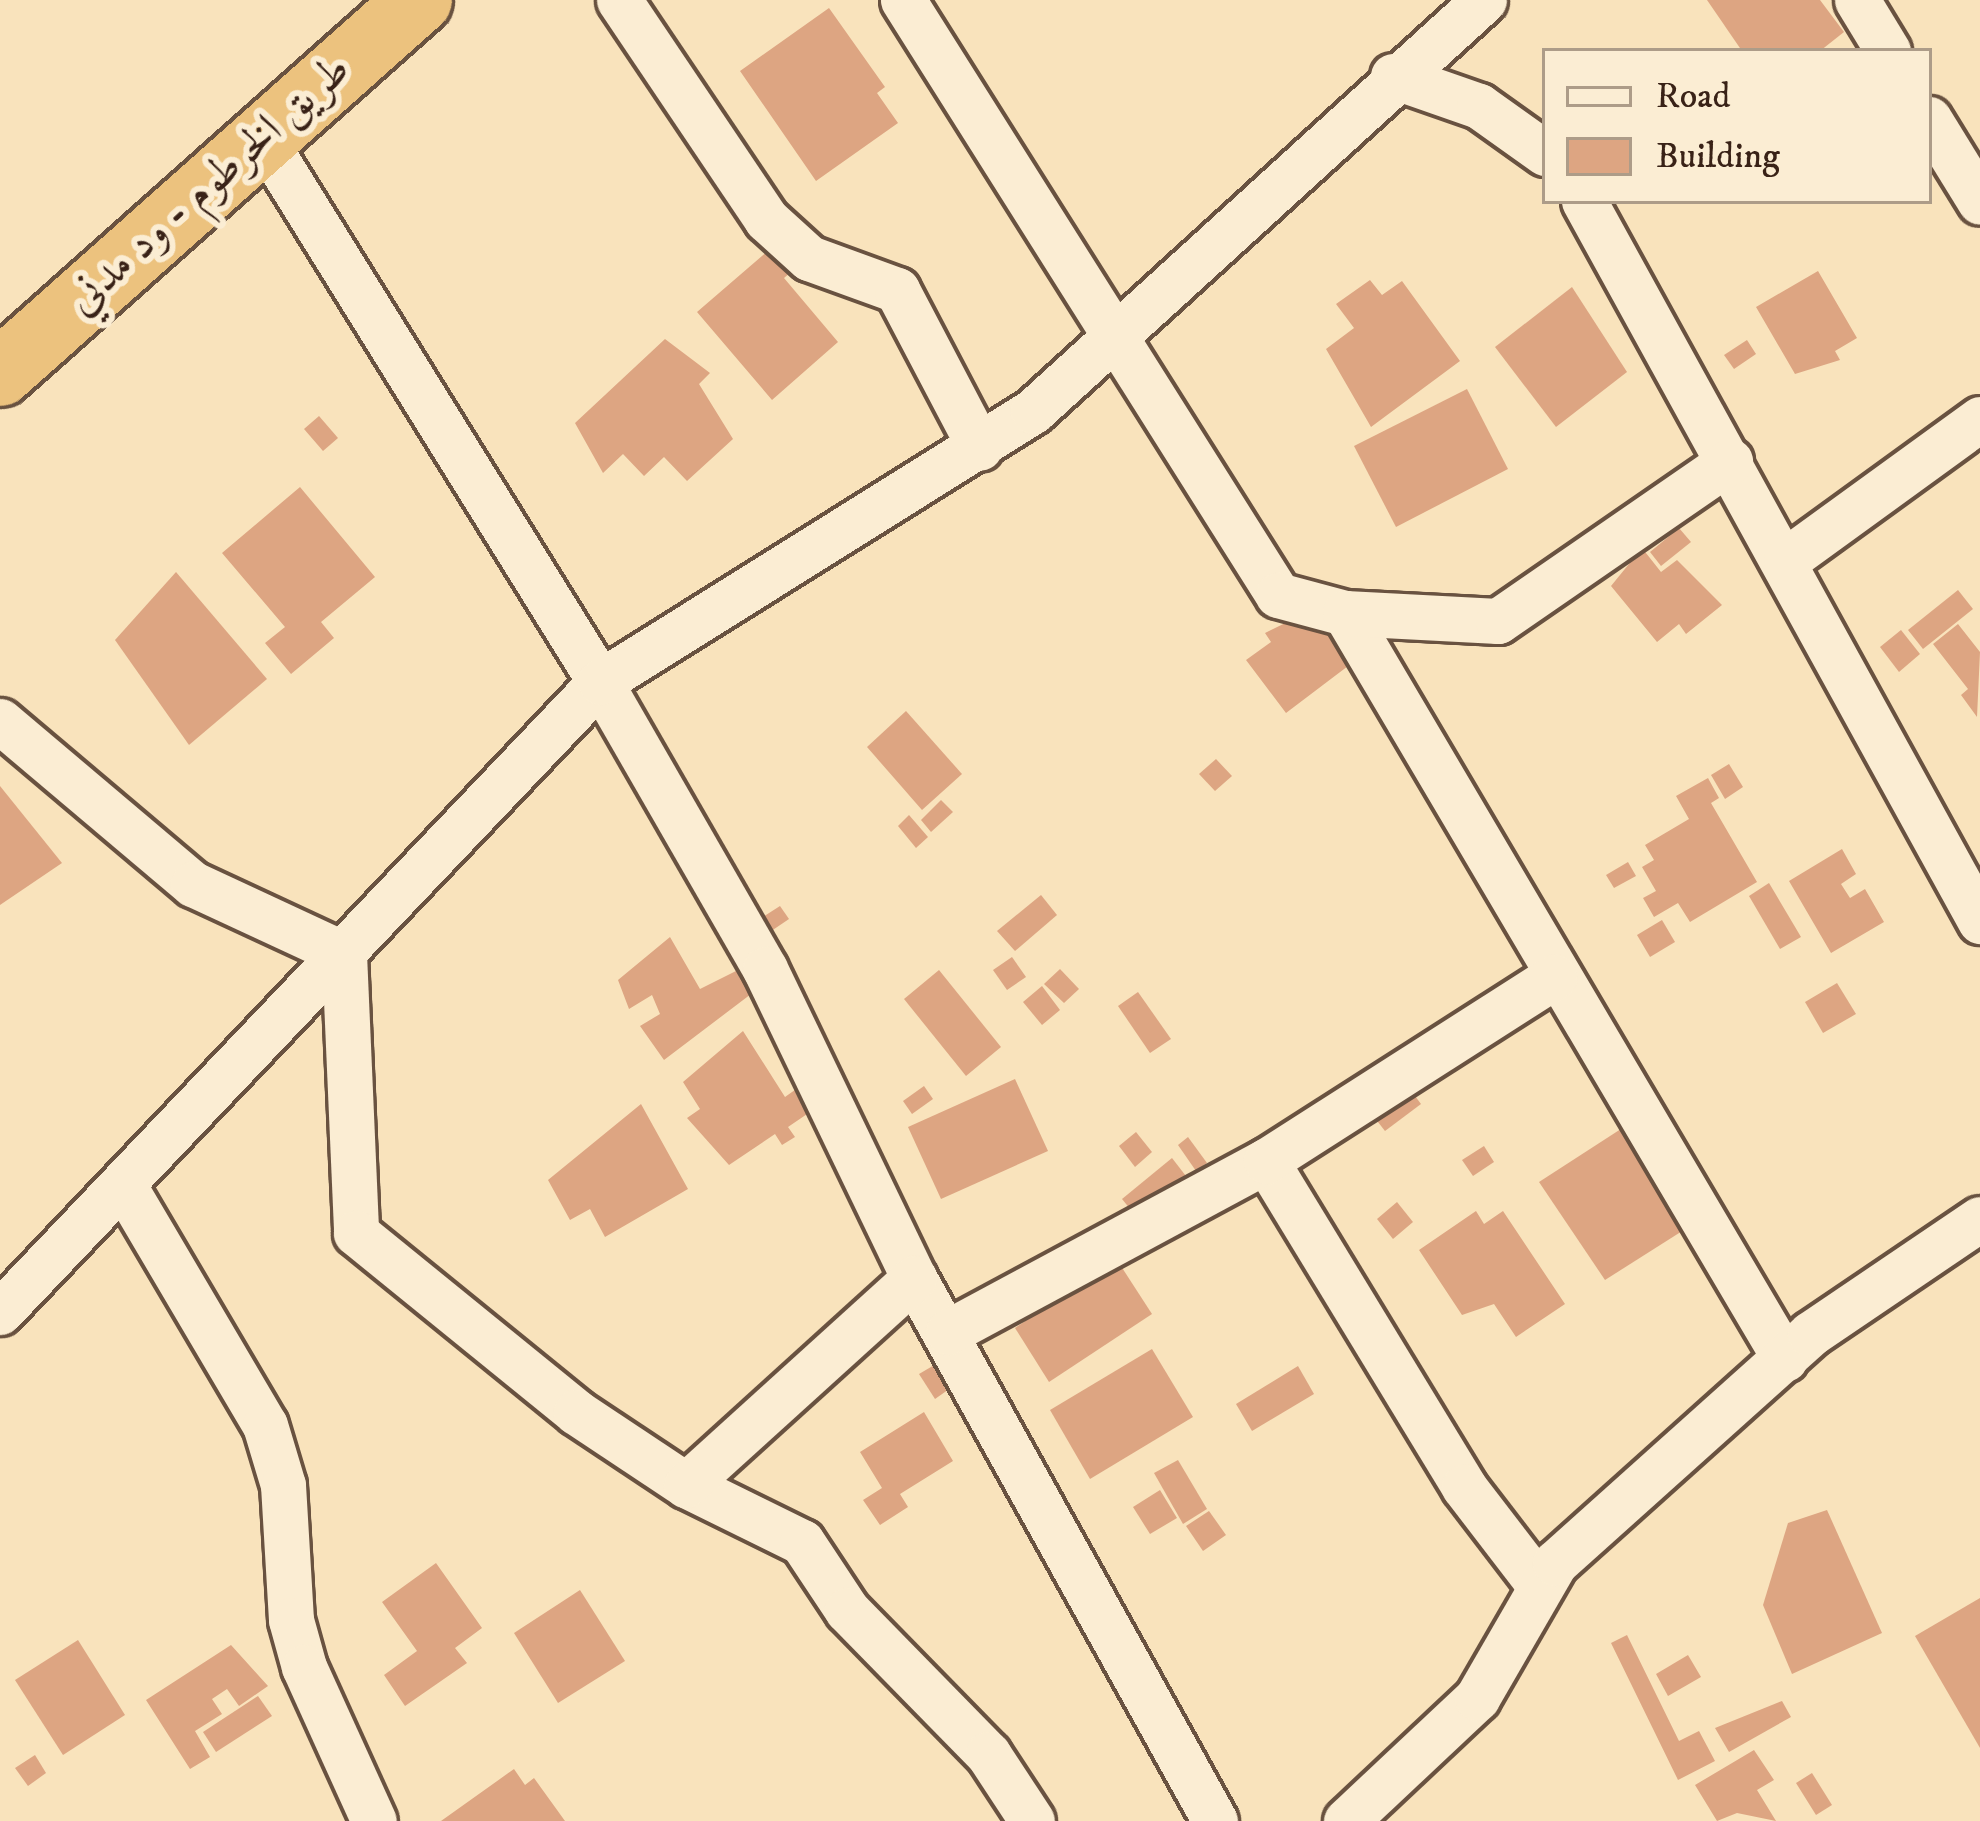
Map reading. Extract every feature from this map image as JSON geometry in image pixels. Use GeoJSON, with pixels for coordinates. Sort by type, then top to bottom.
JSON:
{"type":"FeatureCollection","features":[{"type":"Feature","properties":{"kind":"highway","name":"طريق الخرطوم - ود مدني"},"geometry":{"type":"LineString","coordinates":[[4,362],[419,0]]}},
{"type":"Feature","properties":{"kind":"street"},"geometry":{"type":"LineString","coordinates":[[620,0],[766,219],[809,258],[896,290],[980,448]]}},
{"type":"Feature","properties":{"kind":"street"},"geometry":{"type":"LineString","coordinates":[[903,0],[1278,595],[1345,614],[1498,620],[1730,461]]}},
{"type":"Feature","properties":{"kind":"street"},"geometry":{"type":"LineString","coordinates":[[0,1312],[600,682],[980,448],[1119,339],[1393,76],[1484,0]]}},
{"type":"Feature","properties":{"kind":"street"},"geometry":{"type":"LineString","coordinates":[[1857,0],[1886,48]]}},
{"type":"Feature","properties":{"kind":"street"},"geometry":{"type":"LineString","coordinates":[[1393,76],[1479,106],[1542,152]]}},
{"type":"Feature","properties":{"kind":"street"},"geometry":{"type":"LineString","coordinates":[[1932,124],[1980,202]]}},
{"type":"Feature","properties":{"kind":"street"},"geometry":{"type":"LineString","coordinates":[[261,135],[600,682],[765,969],[914,1278],[1215,1821]]}},
{"type":"Feature","properties":{"kind":"street"},"geometry":{"type":"LineString","coordinates":[[1586,204],[1786,560],[1980,921]]}},
{"type":"Feature","properties":{"kind":"street"},"geometry":{"type":"LineString","coordinates":[[1786,560],[1980,419]]}},
{"type":"Feature","properties":{"kind":"street"},"geometry":{"type":"LineString","coordinates":[[1345,614],[1554,977],[1785,1359]]}},
{"type":"Feature","properties":{"kind":"street"},"geometry":{"type":"LineString","coordinates":[[0,721],[193,884],[344,955]]}},
{"type":"Feature","properties":{"kind":"street"},"geometry":{"type":"LineString","coordinates":[[344,955],[356,1233],[576,1412],[686,1485],[802,1542],[847,1610],[988,1754],[1032,1821]]}},
{"type":"Feature","properties":{"kind":"street"},"geometry":{"type":"LineString","coordinates":[[948,1332],[1266,1161],[1554,977]]}},
{"type":"Feature","properties":{"kind":"street"},"geometry":{"type":"LineString","coordinates":[[1266,1161],[1464,1487],[1540,1586]]}},
{"type":"Feature","properties":{"kind":"street"},"geometry":{"type":"LineString","coordinates":[[124,1186],[265,1425],[283,1484],[291,1620],[304,1667],[374,1821]]}},
{"type":"Feature","properties":{"kind":"street"},"geometry":{"type":"LineString","coordinates":[[1346,1821],[1477,1698],[1540,1586],[1785,1359],[1980,1219]]}},
{"type":"Feature","properties":{"kind":"street"},"geometry":{"type":"LineString","coordinates":[[686,1485],[914,1278]]}},
{"type":"Feature","properties":{"kind":"building"},"geometry":{"type":"Polygon","coordinates":[[[1707,0],[1820,0],[1844,32],[1824,48],[1740,48],[1707,0]]]}},
{"type":"Feature","properties":{"kind":"building"},"geometry":{"type":"Polygon","coordinates":[[[829,8],[885,87],[877,93],[898,123],[816,181],[740,71],[829,8]]]}},
{"type":"Feature","properties":{"kind":"building"},"geometry":{"type":"Polygon","coordinates":[[[777,243],[797,267],[784,278],[838,342],[772,400],[697,312],[777,243]]]}},
{"type":"Feature","properties":{"kind":"building"},"geometry":{"type":"Polygon","coordinates":[[[1818,271],[1857,338],[1835,351],[1840,360],[1795,374],[1756,307],[1818,271]]]}},
{"type":"Feature","properties":{"kind":"building"},"geometry":{"type":"Polygon","coordinates":[[[1370,280],[1382,295],[1402,281],[1460,361],[1371,427],[1326,349],[1354,328],[1336,304],[1370,280]]]}},
{"type":"Feature","properties":{"kind":"building"},"geometry":{"type":"Polygon","coordinates":[[[1572,287],[1627,372],[1556,427],[1495,347],[1572,287]]]}},
{"type":"Feature","properties":{"kind":"building"},"geometry":{"type":"Polygon","coordinates":[[[665,339],[710,373],[699,384],[733,439],[687,481],[664,457],[644,476],[623,454],[603,473],[575,423],[665,339]]]}},
{"type":"Feature","properties":{"kind":"building"},"geometry":{"type":"Polygon","coordinates":[[[1747,340],[1756,354],[1734,369],[1724,355],[1747,340]]]}},
{"type":"Feature","properties":{"kind":"building"},"geometry":{"type":"Polygon","coordinates":[[[1467,389],[1508,469],[1396,527],[1354,446],[1467,389]]]}},
{"type":"Feature","properties":{"kind":"building"},"geometry":{"type":"Polygon","coordinates":[[[319,416],[338,438],[323,451],[304,429],[319,416]]]}},
{"type":"Feature","properties":{"kind":"building"},"geometry":{"type":"Polygon","coordinates":[[[300,487],[375,577],[321,622],[334,638],[291,674],[265,643],[285,627],[222,553],[300,487]]]}},
{"type":"Feature","properties":{"kind":"building"},"geometry":{"type":"Polygon","coordinates":[[[1679,528],[1691,542],[1661,566],[1650,552],[1679,528]]]}},
{"type":"Feature","properties":{"kind":"building"},"geometry":{"type":"Polygon","coordinates":[[[1642,548],[1661,572],[1677,560],[1722,605],[1686,634],[1679,624],[1657,642],[1611,586],[1642,548]]]}},
{"type":"Feature","properties":{"kind":"building"},"geometry":{"type":"Polygon","coordinates":[[[176,572],[267,679],[189,745],[115,640],[176,572]]]}},
{"type":"Feature","properties":{"kind":"building"},"geometry":{"type":"Polygon","coordinates":[[[1958,590],[1973,609],[1923,649],[1908,630],[1958,590]]]}},
{"type":"Feature","properties":{"kind":"building"},"geometry":{"type":"Polygon","coordinates":[[[1312,610],[1352,663],[1286,713],[1246,660],[1271,642],[1265,633],[1312,610]]]}},
{"type":"Feature","properties":{"kind":"building"},"geometry":{"type":"Polygon","coordinates":[[[1958,624],[1980,652],[1977,717],[1961,695],[1968,689],[1933,644],[1958,624]]]}},
{"type":"Feature","properties":{"kind":"building"},"geometry":{"type":"Polygon","coordinates":[[[1901,630],[1920,654],[1899,672],[1880,647],[1901,630]]]}},
{"type":"Feature","properties":{"kind":"building"},"geometry":{"type":"Polygon","coordinates":[[[906,711],[962,774],[922,810],[867,747],[906,711]]]}},
{"type":"Feature","properties":{"kind":"building"},"geometry":{"type":"Polygon","coordinates":[[[1216,759],[1232,776],[1215,791],[1199,774],[1216,759]]]}},
{"type":"Feature","properties":{"kind":"building"},"geometry":{"type":"Polygon","coordinates":[[[1729,764],[1743,787],[1725,799],[1711,775],[1729,764]]]}},
{"type":"Feature","properties":{"kind":"building"},"geometry":{"type":"Polygon","coordinates":[[[1708,778],[1719,798],[1711,803],[1757,882],[1690,922],[1678,903],[1654,917],[1643,898],[1656,891],[1642,867],[1654,860],[1645,845],[1689,819],[1676,796],[1708,778]]]}},
{"type":"Feature","properties":{"kind":"building"},"geometry":{"type":"Polygon","coordinates":[[[0,786],[62,863],[0,905],[0,786]]]}},
{"type":"Feature","properties":{"kind":"building"},"geometry":{"type":"Polygon","coordinates":[[[941,800],[953,812],[931,832],[921,820],[941,800]]]}},
{"type":"Feature","properties":{"kind":"building"},"geometry":{"type":"Polygon","coordinates":[[[909,815],[928,837],[916,848],[898,826],[909,815]]]}},
{"type":"Feature","properties":{"kind":"building"},"geometry":{"type":"Polygon","coordinates":[[[1842,849],[1856,874],[1841,884],[1850,898],[1865,889],[1884,922],[1831,953],[1789,881],[1842,849]]]}},
{"type":"Feature","properties":{"kind":"building"},"geometry":{"type":"Polygon","coordinates":[[[1628,862],[1636,876],[1614,888],[1606,875],[1628,862]]]}},
{"type":"Feature","properties":{"kind":"building"},"geometry":{"type":"Polygon","coordinates":[[[1769,883],[1801,937],[1780,949],[1749,896],[1769,883]]]}},
{"type":"Feature","properties":{"kind":"building"},"geometry":{"type":"Polygon","coordinates":[[[1041,895],[1057,915],[1015,951],[997,931],[1041,895]]]}},
{"type":"Feature","properties":{"kind":"building"},"geometry":{"type":"Polygon","coordinates":[[[780,906],[789,919],[758,940],[749,926],[780,906]]]}},
{"type":"Feature","properties":{"kind":"building"},"geometry":{"type":"Polygon","coordinates":[[[1662,920],[1675,942],[1650,957],[1637,935],[1662,920]]]}},
{"type":"Feature","properties":{"kind":"building"},"geometry":{"type":"Polygon","coordinates":[[[670,937],[700,989],[742,968],[755,991],[664,1060],[640,1026],[660,1014],[652,995],[629,1009],[618,980],[670,937]]]}},
{"type":"Feature","properties":{"kind":"building"},"geometry":{"type":"Polygon","coordinates":[[[1012,957],[1026,977],[1007,990],[993,970],[1012,957]]]}},
{"type":"Feature","properties":{"kind":"building"},"geometry":{"type":"Polygon","coordinates":[[[1060,969],[1079,989],[1064,1003],[1044,984],[1060,969]]]}},
{"type":"Feature","properties":{"kind":"building"},"geometry":{"type":"Polygon","coordinates":[[[939,970],[1001,1047],[966,1076],[904,999],[939,970]]]}},
{"type":"Feature","properties":{"kind":"building"},"geometry":{"type":"Polygon","coordinates":[[[1837,983],[1856,1014],[1823,1033],[1805,1002],[1837,983]]]}},
{"type":"Feature","properties":{"kind":"building"},"geometry":{"type":"Polygon","coordinates":[[[1042,986],[1060,1010],[1042,1025],[1023,1002],[1042,986]]]}},
{"type":"Feature","properties":{"kind":"building"},"geometry":{"type":"Polygon","coordinates":[[[1138,992],[1171,1039],[1150,1053],[1118,1006],[1138,992]]]}},
{"type":"Feature","properties":{"kind":"building"},"geometry":{"type":"Polygon","coordinates":[[[743,1031],[785,1097],[799,1087],[813,1110],[788,1127],[795,1137],[782,1145],[775,1134],[729,1165],[687,1118],[700,1109],[683,1082],[743,1031]]]}},
{"type":"Feature","properties":{"kind":"building"},"geometry":{"type":"Polygon","coordinates":[[[1015,1079],[1048,1151],[941,1199],[908,1127],[1015,1079]]]}},
{"type":"Feature","properties":{"kind":"building"},"geometry":{"type":"Polygon","coordinates":[[[1403,1080],[1421,1104],[1385,1131],[1367,1108],[1403,1080]]]}},
{"type":"Feature","properties":{"kind":"building"},"geometry":{"type":"Polygon","coordinates":[[[924,1086],[933,1099],[912,1114],[903,1101],[924,1086]]]}},
{"type":"Feature","properties":{"kind":"building"},"geometry":{"type":"Polygon","coordinates":[[[641,1104],[688,1189],[605,1237],[590,1209],[570,1220],[548,1180],[641,1104]]]}},
{"type":"Feature","properties":{"kind":"building"},"geometry":{"type":"Polygon","coordinates":[[[1624,1127],[1687,1228],[1605,1280],[1539,1182],[1624,1127]]]}},
{"type":"Feature","properties":{"kind":"building"},"geometry":{"type":"Polygon","coordinates":[[[1136,1132],[1152,1152],[1135,1167],[1119,1146],[1136,1132]]]}},
{"type":"Feature","properties":{"kind":"building"},"geometry":{"type":"Polygon","coordinates":[[[1188,1137],[1207,1163],[1196,1171],[1178,1145],[1188,1137]]]}},
{"type":"Feature","properties":{"kind":"building"},"geometry":{"type":"Polygon","coordinates":[[[1484,1146],[1494,1162],[1473,1176],[1462,1160],[1484,1146]]]}},
{"type":"Feature","properties":{"kind":"building"},"geometry":{"type":"Polygon","coordinates":[[[1172,1158],[1189,1180],[1139,1220],[1122,1199],[1172,1158]]]}},
{"type":"Feature","properties":{"kind":"building"},"geometry":{"type":"Polygon","coordinates":[[[1397,1202],[1413,1222],[1393,1239],[1377,1219],[1397,1202]]]}},
{"type":"Feature","properties":{"kind":"building"},"geometry":{"type":"Polygon","coordinates":[[[1476,1211],[1484,1224],[1503,1211],[1565,1304],[1516,1337],[1494,1304],[1462,1315],[1419,1250],[1476,1211]]]}},
{"type":"Feature","properties":{"kind":"building"},"geometry":{"type":"Polygon","coordinates":[[[1117,1260],[1152,1314],[1049,1382],[1015,1328],[1117,1260]]]}},
{"type":"Feature","properties":{"kind":"building"},"geometry":{"type":"Polygon","coordinates":[[[1152,1349],[1193,1417],[1090,1479],[1050,1410],[1152,1349]]]}},
{"type":"Feature","properties":{"kind":"building"},"geometry":{"type":"Polygon","coordinates":[[[948,1357],[962,1380],[935,1399],[919,1374],[948,1357]]]}},
{"type":"Feature","properties":{"kind":"building"},"geometry":{"type":"Polygon","coordinates":[[[1298,1366],[1314,1394],[1252,1431],[1236,1404],[1298,1366]]]}},
{"type":"Feature","properties":{"kind":"building"},"geometry":{"type":"Polygon","coordinates":[[[924,1412],[953,1461],[900,1494],[908,1507],[880,1525],[863,1500],[882,1488],[860,1452],[924,1412]]]}},
{"type":"Feature","properties":{"kind":"building"},"geometry":{"type":"Polygon","coordinates":[[[1178,1460],[1207,1509],[1183,1524],[1154,1473],[1178,1460]]]}},
{"type":"Feature","properties":{"kind":"building"},"geometry":{"type":"Polygon","coordinates":[[[1160,1490],[1177,1518],[1150,1534],[1133,1507],[1160,1490]]]}},
{"type":"Feature","properties":{"kind":"building"},"geometry":{"type":"Polygon","coordinates":[[[1827,1510],[1882,1633],[1792,1674],[1763,1605],[1788,1523],[1827,1510]]]}},
{"type":"Feature","properties":{"kind":"building"},"geometry":{"type":"Polygon","coordinates":[[[1209,1511],[1226,1535],[1203,1551],[1186,1526],[1209,1511]]]}},
{"type":"Feature","properties":{"kind":"building"},"geometry":{"type":"Polygon","coordinates":[[[436,1563],[482,1628],[455,1648],[467,1663],[405,1706],[384,1675],[417,1651],[382,1602],[436,1563]]]}},
{"type":"Feature","properties":{"kind":"building"},"geometry":{"type":"Polygon","coordinates":[[[580,1590],[625,1661],[558,1703],[514,1633],[580,1590]]]}},
{"type":"Feature","properties":{"kind":"building"},"geometry":{"type":"Polygon","coordinates":[[[1980,1598],[1980,1748],[1915,1636],[1980,1598]]]}},
{"type":"Feature","properties":{"kind":"building"},"geometry":{"type":"Polygon","coordinates":[[[1627,1635],[1679,1741],[1699,1731],[1715,1761],[1678,1780],[1611,1643],[1627,1635]]]}},
{"type":"Feature","properties":{"kind":"building"},"geometry":{"type":"Polygon","coordinates":[[[78,1640],[125,1715],[63,1755],[15,1680],[78,1640]]]}},
{"type":"Feature","properties":{"kind":"building"},"geometry":{"type":"Polygon","coordinates":[[[231,1645],[268,1686],[239,1706],[227,1689],[212,1699],[222,1714],[195,1731],[210,1757],[190,1769],[146,1700],[231,1645]]]}},
{"type":"Feature","properties":{"kind":"building"},"geometry":{"type":"Polygon","coordinates":[[[1688,1655],[1701,1677],[1668,1696],[1656,1674],[1688,1655]]]}},
{"type":"Feature","properties":{"kind":"building"},"geometry":{"type":"Polygon","coordinates":[[[258,1696],[272,1716],[216,1752],[203,1732],[258,1696]]]}},
{"type":"Feature","properties":{"kind":"building"},"geometry":{"type":"Polygon","coordinates":[[[1782,1701],[1791,1717],[1729,1752],[1715,1728],[1782,1701]]]}},
{"type":"Feature","properties":{"kind":"building"},"geometry":{"type":"Polygon","coordinates":[[[1754,1750],[1774,1780],[1757,1790],[1776,1821],[1737,1813],[1717,1821],[1695,1785],[1754,1750]]]}},
{"type":"Feature","properties":{"kind":"building"},"geometry":{"type":"Polygon","coordinates":[[[35,1755],[46,1773],[28,1786],[15,1768],[35,1755]]]}},
{"type":"Feature","properties":{"kind":"building"},"geometry":{"type":"Polygon","coordinates":[[[514,1769],[525,1785],[534,1778],[565,1821],[441,1821],[514,1769]]]}},
{"type":"Feature","properties":{"kind":"building"},"geometry":{"type":"Polygon","coordinates":[[[1812,1773],[1832,1805],[1816,1815],[1796,1783],[1812,1773]]]}}]}
